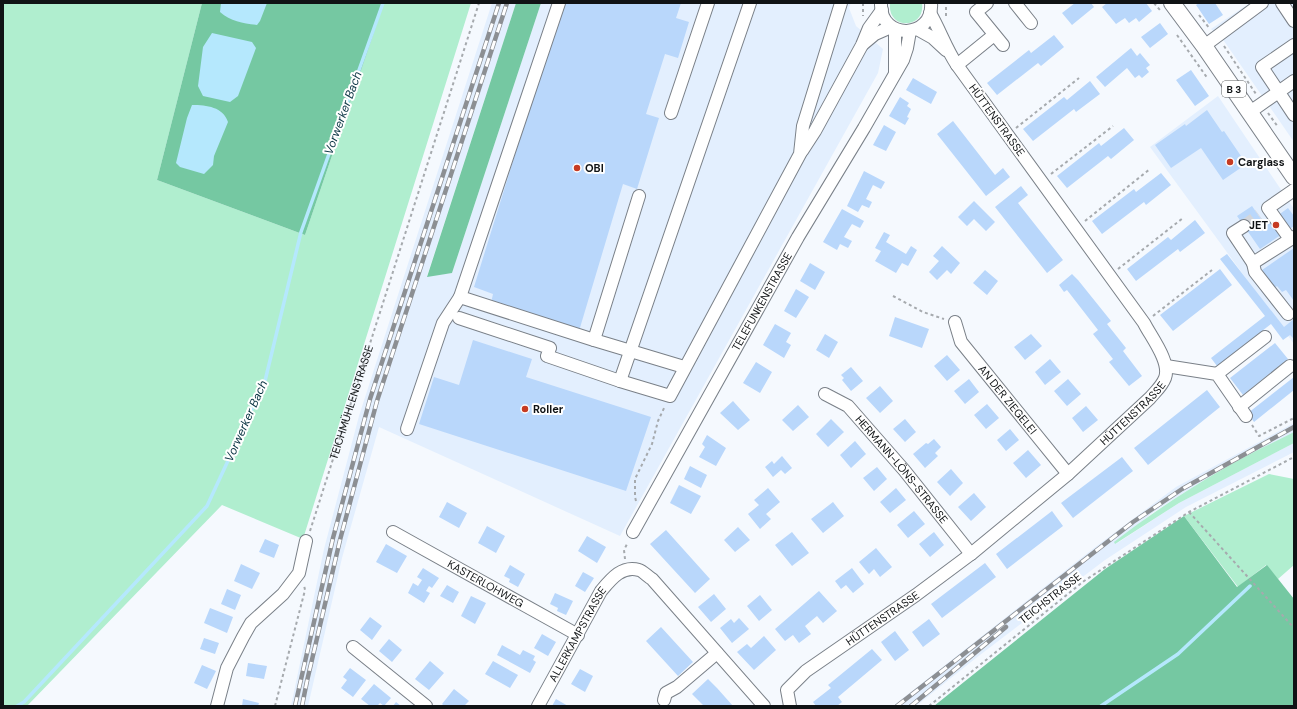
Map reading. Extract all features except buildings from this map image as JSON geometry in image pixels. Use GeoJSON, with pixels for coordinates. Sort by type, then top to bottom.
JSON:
{"type":"FeatureCollection","features":[{"type":"Feature","properties":{"kind":"main road","name":"B 3"},"geometry":{"type":"LineString","coordinates":[[1172,3],[1210,41],[1256,108],[1291,167]]}},
{"type":"Feature","properties":{"kind":"street"},"geometry":{"type":"LineString","coordinates":[[407,429],[443,323],[460,296],[559,3]]}},
{"type":"Feature","properties":{"kind":"street"},"geometry":{"type":"LineString","coordinates":[[671,113],[708,3]]}},
{"type":"Feature","properties":{"kind":"street"},"geometry":{"type":"LineString","coordinates":[[620,381],[750,3]]}},
{"type":"Feature","properties":{"kind":"street"},"geometry":{"type":"LineString","coordinates":[[800,154],[803,126],[841,3]]}},
{"type":"Feature","properties":{"kind":"street"},"geometry":{"type":"LineString","coordinates":[[987,3],[976,12],[1003,45]]}},
{"type":"Feature","properties":{"kind":"street"},"geometry":{"type":"LineString","coordinates":[[1014,3],[1031,23]]}},
{"type":"Feature","properties":{"kind":"street"},"geometry":{"type":"LineString","coordinates":[[1210,41],[1262,3]]}},
{"type":"Feature","properties":{"kind":"street"},"geometry":{"type":"LineString","coordinates":[[1282,3],[1294,21]]}},
{"type":"Feature","properties":{"kind":"street"},"geometry":{"type":"LineString","coordinates":[[459,318],[550,348],[547,356],[670,396],[684,367],[800,154],[815,131],[862,45],[869,28],[882,7]]}},
{"type":"Feature","properties":{"kind":"street","name":"TELEFUNKENSTRASSE"},"geometry":{"type":"LineString","coordinates":[[882,7],[886,22],[893,28],[895,72]]}},
{"type":"Feature","properties":{"kind":"street","name":"TELEFUNKENSTRASSE"},"geometry":{"type":"LineString","coordinates":[[633,532],[798,237],[903,60],[913,30],[923,25],[927,20],[930,8]]}},
{"type":"Feature","properties":{"kind":"street","name":"TELEFUNKENSTRASSE"},"geometry":{"type":"LineString","coordinates":[[930,8],[949,52]]}},
{"type":"Feature","properties":{"kind":"street"},"geometry":{"type":"LineString","coordinates":[[862,45],[875,34],[893,28],[902,31],[913,30],[932,38],[949,52]]}},
{"type":"Feature","properties":{"kind":"street"},"geometry":{"type":"LineString","coordinates":[[957,65],[994,35]]}},
{"type":"Feature","properties":{"kind":"street"},"geometry":{"type":"LineString","coordinates":[[1294,45],[1262,67],[1294,115]]}},
{"type":"Feature","properties":{"kind":"street","name":"HÜTTENSTRASSE"},"geometry":{"type":"LineString","coordinates":[[790,706],[788,690],[806,671],[916,595],[971,554],[1068,474],[1161,386],[1165,377],[1166,366],[1144,323],[949,52]]}},
{"type":"Feature","properties":{"kind":"street"},"geometry":{"type":"LineString","coordinates":[[1256,108],[1294,81]]}},
{"type":"Feature","properties":{"kind":"street"},"geometry":{"type":"LineString","coordinates":[[1253,263],[1292,238],[1263,212],[1294,190]]}},
{"type":"Feature","properties":{"kind":"street"},"geometry":{"type":"LineString","coordinates":[[594,340],[639,196]]}},
{"type":"Feature","properties":{"kind":"street"},"geometry":{"type":"LineString","coordinates":[[1244,226],[1234,233],[1253,263],[1255,272],[1288,314]]}},
{"type":"Feature","properties":{"kind":"street"},"geometry":{"type":"LineString","coordinates":[[460,296],[594,340],[684,367]]}},
{"type":"Feature","properties":{"kind":"street","name":"AN DER ZIEGELEI"},"geometry":{"type":"LineString","coordinates":[[955,322],[962,342],[1068,474]]}},
{"type":"Feature","properties":{"kind":"street"},"geometry":{"type":"LineString","coordinates":[[1217,374],[1265,336]]}},
{"type":"Feature","properties":{"kind":"street"},"geometry":{"type":"LineString","coordinates":[[1166,366],[1217,374],[1242,411],[1290,366]]}},
{"type":"Feature","properties":{"kind":"street","name":"HERMANN-LÖNS-STRASSE"},"geometry":{"type":"LineString","coordinates":[[825,394],[848,406],[904,470],[971,554]]}},
{"type":"Feature","properties":{"kind":"street","name":"KASTERLOHWEG"},"geometry":{"type":"LineString","coordinates":[[393,532],[578,635]]}},
{"type":"Feature","properties":{"kind":"street"},"geometry":{"type":"LineString","coordinates":[[217,706],[227,668],[252,623],[283,594],[299,573],[306,541]]}},
{"type":"Feature","properties":{"kind":"street"},"geometry":{"type":"LineString","coordinates":[[625,570],[639,570],[652,579],[764,706]]}},
{"type":"Feature","properties":{"kind":"street","name":"ALLERKAMPSTRASSE"},"geometry":{"type":"LineString","coordinates":[[538,706],[602,590],[614,576],[625,570]]}},
{"type":"Feature","properties":{"kind":"street"},"geometry":{"type":"LineString","coordinates":[[353,647],[426,706]]}},
{"type":"Feature","properties":{"kind":"street"},"geometry":{"type":"LineString","coordinates":[[664,700],[666,693],[677,687],[717,653]]}},
{"type":"Feature","properties":{"kind":"path","name":"TEICHMÜHLENSTRASSE"},"geometry":{"type":"LineString","coordinates":[[306,541],[479,3]]}},
{"type":"Feature","properties":{"kind":"path"},"geometry":{"type":"LineString","coordinates":[[1197,12],[1210,41],[1256,108],[1278,128]]}},
{"type":"Feature","properties":{"kind":"path"},"geometry":{"type":"LineString","coordinates":[[1008,135],[1079,78]]}},
{"type":"Feature","properties":{"kind":"path"},"geometry":{"type":"LineString","coordinates":[[1042,181],[1113,126]]}},
{"type":"Feature","properties":{"kind":"path"},"geometry":{"type":"LineString","coordinates":[[1075,229],[1150,169]]}},
{"type":"Feature","properties":{"kind":"path"},"geometry":{"type":"LineString","coordinates":[[1109,276],[1183,218]]}},
{"type":"Feature","properties":{"kind":"path"},"geometry":{"type":"LineString","coordinates":[[1144,323],[1212,270]]}},
{"type":"Feature","properties":{"kind":"path"},"geometry":{"type":"LineString","coordinates":[[893,296],[923,312],[955,322]]}},
{"type":"Feature","properties":{"kind":"path"},"geometry":{"type":"LineString","coordinates":[[643,515],[634,497],[635,479],[652,444],[658,421],[670,396]]}},
{"type":"Feature","properties":{"kind":"path"},"geometry":{"type":"LineString","coordinates":[[1242,411],[1259,436],[1294,418]]}},
{"type":"Feature","properties":{"kind":"path","name":"TEICHSTRASSE"},"geometry":{"type":"LineString","coordinates":[[928,706],[1084,581],[1188,512],[1294,457]]}},
{"type":"Feature","properties":{"kind":"path"},"geometry":{"type":"LineString","coordinates":[[1188,512],[1294,628]]}},
{"type":"Feature","properties":{"kind":"path"},"geometry":{"type":"LineString","coordinates":[[625,570],[624,550],[633,532]]}},
{"type":"Feature","properties":{"kind":"path"},"geometry":{"type":"LineString","coordinates":[[276,706],[305,590],[299,573]]}},
{"type":"Feature","properties":{"kind":"shaded area"},"geometry":{"type":"Polygon","coordinates":[[[492,3],[516,3],[427,276],[452,273],[541,3],[851,3],[849,8],[856,26],[883,49],[878,73],[620,536],[379,427],[342,558],[308,706],[291,706],[324,549],[359,416],[492,3]]]}},
{"type":"Feature","properties":{"kind":"shaded area"},"geometry":{"type":"Polygon","coordinates":[[[1250,3],[1294,3],[1294,142],[1224,41],[1211,29],[1250,3]]]}},
{"type":"Feature","properties":{"kind":"shaded area"},"geometry":{"type":"Polygon","coordinates":[[[1218,96],[1294,209],[1294,344],[1150,147],[1218,96]]]}},
{"type":"Feature","properties":{"kind":"shaded area"},"geometry":{"type":"Polygon","coordinates":[[[1294,423],[1294,432],[1224,468],[1182,494],[1152,513],[1116,544],[1179,503],[1294,443],[1294,452],[1186,507],[1105,560],[976,658],[916,706],[893,706],[1094,548],[1176,487],[1294,423]]]}},
{"type":"Feature","properties":{"kind":"green space"},"geometry":{"type":"Polygon","coordinates":[[[3,3],[202,3],[157,180],[305,235],[384,3],[471,3],[303,539],[222,505],[27,706],[3,706],[3,3]]]}},
{"type":"Feature","properties":{"kind":"green space"},"geometry":{"type":"Polygon","coordinates":[[[202,3],[384,3],[305,235],[157,180],[202,3]]]}},
{"type":"Feature","properties":{"kind":"green space"},"geometry":{"type":"Polygon","coordinates":[[[516,3],[541,3],[452,273],[427,277],[516,3]]]}},
{"type":"Feature","properties":{"kind":"green space"},"geometry":{"type":"Polygon","coordinates":[[[890,3],[922,3],[922,12],[913,22],[900,22],[894,18],[891,12],[890,3]]]}},
{"type":"Feature","properties":{"kind":"green space"},"geometry":{"type":"Polygon","coordinates":[[[1294,432],[1294,443],[1179,503],[1115,544],[1114,542],[1140,522],[1195,486],[1241,459],[1294,432]]]}},
{"type":"Feature","properties":{"kind":"green space"},"geometry":{"type":"Polygon","coordinates":[[[1269,474],[1294,479],[1294,565],[1278,579],[1266,565],[1238,587],[1184,516],[1269,474]]]}},
{"type":"Feature","properties":{"kind":"green space"},"geometry":{"type":"Polygon","coordinates":[[[1184,516],[1237,587],[1267,565],[1294,599],[1294,706],[934,706],[1105,569],[1184,516]]]}},
{"type":"Feature","properties":{"kind":"water"},"geometry":{"type":"Polygon","coordinates":[[[221,3],[267,3],[257,25],[237,22],[228,18],[220,12],[221,3]]]}},
{"type":"Feature","properties":{"kind":"water"},"geometry":{"type":"Polygon","coordinates":[[[212,33],[252,42],[256,48],[238,96],[230,102],[203,96],[198,86],[203,47],[212,33]]]}},
{"type":"Feature","properties":{"kind":"water"},"geometry":{"type":"Polygon","coordinates":[[[192,105],[209,106],[214,108],[226,117],[228,122],[214,156],[213,165],[204,174],[180,167],[176,163],[187,118],[192,105]]]}},
{"type":"Feature","properties":{"kind":"waterway","name":"Vorwerker Bach"},"geometry":{"type":"LineString","coordinates":[[17,706],[24,702],[207,506],[265,381],[301,232],[383,3]]}},
{"type":"Feature","properties":{"kind":"waterway"},"geometry":{"type":"LineString","coordinates":[[1101,706],[1178,654],[1250,586]]}},
{"type":"Feature","properties":{"kind":"tunnel"},"geometry":{"type":"LineString","coordinates":[[1244,226],[1259,215]]}},
{"type":"Feature","properties":{"kind":"railway"},"geometry":{"type":"LineString","coordinates":[[295,706],[333,538],[370,399],[499,3]]}},
{"type":"Feature","properties":{"kind":"railway"},"geometry":{"type":"LineString","coordinates":[[302,706],[340,540],[377,401],[507,3]]}},
{"type":"Feature","properties":{"kind":"railway"},"geometry":{"type":"LineString","coordinates":[[897,706],[1133,522],[1182,489],[1294,427]]}},
{"type":"Feature","properties":{"kind":"railway"},"geometry":{"type":"LineString","coordinates":[[911,706],[1006,627]]}},
{"type":"Feature","properties":{"kind":"place","name":"Carglass"},"geometry":{"type":"Point","coordinates":[1230,162]}},
{"type":"Feature","properties":{"kind":"place","name":"OBI"},"geometry":{"type":"Point","coordinates":[577,168]}},
{"type":"Feature","properties":{"kind":"place","name":"JET"},"geometry":{"type":"Point","coordinates":[1276,225]}},
{"type":"Feature","properties":{"kind":"place","name":"Roller"},"geometry":{"type":"Point","coordinates":[525,409]}}]}
